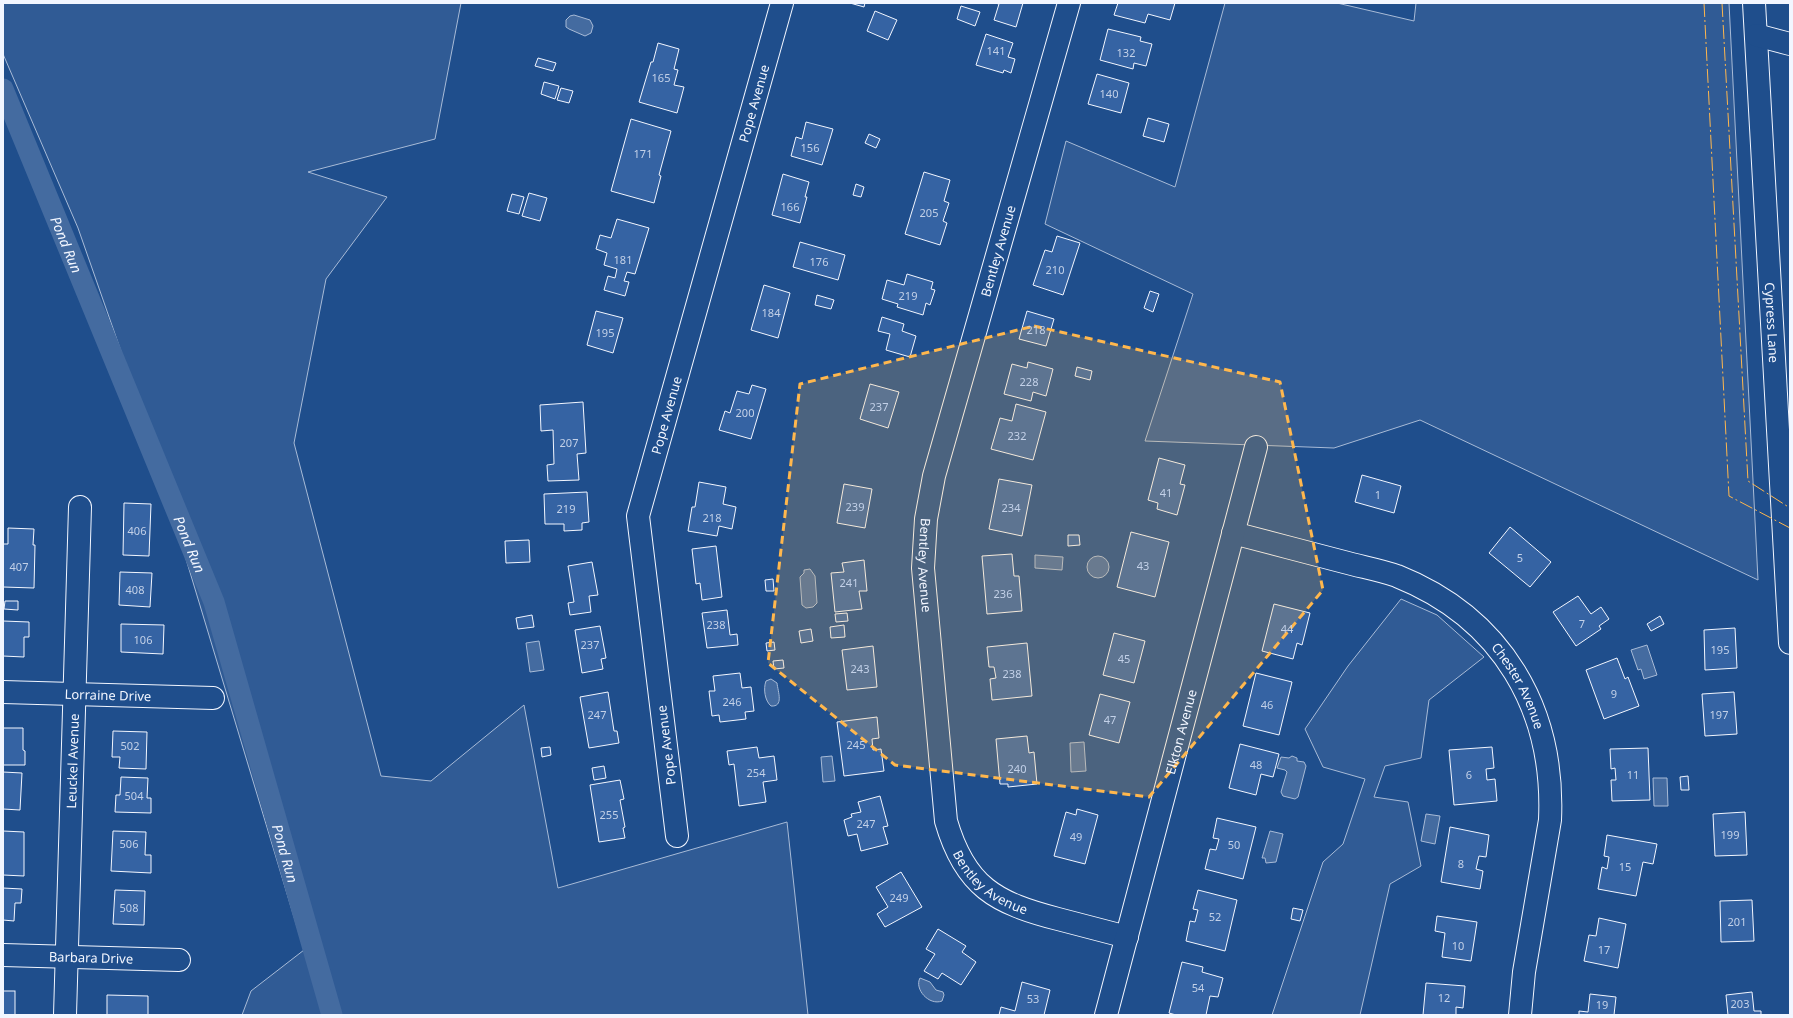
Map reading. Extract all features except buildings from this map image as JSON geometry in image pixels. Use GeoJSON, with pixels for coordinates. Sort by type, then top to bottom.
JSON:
{"type":"FeatureCollection","features":[{"type":"Feature","properties":{"kind":"street","name":"Pope Avenue"},"geometry":{"type":"LineString","coordinates":[[677,836],[638,516],[782,3]]}},
{"type":"Feature","properties":{"kind":"street","name":"Bentley Avenue"},"geometry":{"type":"LineString","coordinates":[[1069,3],[934,476],[926,519],[923,568],[946,822],[952,843],[962,862],[976,880],[995,896],[1016,907],[1126,937]]}},
{"type":"Feature","properties":{"kind":"street","name":"Cypress Lane"},"geometry":{"type":"LineString","coordinates":[[1754,3],[1781,345],[1790,643]]}},
{"type":"Feature","properties":{"kind":"street"},"geometry":{"type":"LineString","coordinates":[[1756,35],[1790,44]]}},
{"type":"Feature","properties":{"kind":"street","name":"Elkton Avenue"},"geometry":{"type":"LineString","coordinates":[[1106,1015],[1256,448]]}},
{"type":"Feature","properties":{"kind":"street","name":"Leuckel Avenue"},"geometry":{"type":"LineString","coordinates":[[65,1015],[80,506]]}},
{"type":"Feature","properties":{"kind":"street","name":"Chester Avenue"},"geometry":{"type":"LineString","coordinates":[[1233,533],[1396,576],[1429,591],[1463,614],[1490,639],[1512,668],[1527,693],[1540,728],[1548,764],[1551,796],[1550,820],[1524,972],[1520,1015]]}},
{"type":"Feature","properties":{"kind":"street","name":"Lorraine Drive"},"geometry":{"type":"LineString","coordinates":[[3,692],[213,698]]}},
{"type":"Feature","properties":{"kind":"street","name":"Barbara Drive"},"geometry":{"type":"LineString","coordinates":[[3,955],[178,960]]}},
{"type":"Feature","properties":{"kind":"highlighted area"},"geometry":{"type":"Polygon","coordinates":[[[1034,326],[1280,382],[1323,590],[1149,797],[895,765],[768,663],[800,384],[1034,326]]]}},
{"type":"Feature","properties":{"kind":"shaded area"},"geometry":{"type":"Polygon","coordinates":[[[3,3],[461,3],[435,139],[308,172],[387,197],[326,279],[294,443],[381,776],[431,781],[524,705],[558,888],[787,822],[808,1015],[242,1015],[251,991],[304,950],[138,400],[78,228],[3,54],[3,3]]]}},
{"type":"Feature","properties":{"kind":"shaded area"},"geometry":{"type":"Polygon","coordinates":[[[1225,3],[1337,3],[1414,21],[1416,3],[1729,3],[1758,580],[1420,420],[1334,448],[1145,441],[1193,294],[1045,224],[1066,141],[1175,187],[1225,3]]]}},
{"type":"Feature","properties":{"kind":"shaded area"},"geometry":{"type":"Polygon","coordinates":[[[574,15],[590,20],[593,26],[591,33],[585,36],[566,27],[566,20],[570,16],[574,15]]]}},
{"type":"Feature","properties":{"kind":"shaded area"},"geometry":{"type":"Polygon","coordinates":[[[1035,555],[1063,557],[1062,570],[1035,568],[1035,555]]]}},
{"type":"Feature","properties":{"kind":"shaded area"},"geometry":{"type":"Polygon","coordinates":[[[1098,556],[1106,559],[1109,567],[1106,575],[1098,578],[1090,575],[1087,567],[1090,559],[1098,556]]]}},
{"type":"Feature","properties":{"kind":"shaded area"},"geometry":{"type":"Polygon","coordinates":[[[810,569],[815,576],[817,603],[813,607],[806,608],[802,605],[800,577],[804,573],[804,570],[810,569]]]}},
{"type":"Feature","properties":{"kind":"shaded area"},"geometry":{"type":"Polygon","coordinates":[[[1401,599],[1437,615],[1484,657],[1429,700],[1421,758],[1385,766],[1374,797],[1408,802],[1421,866],[1390,884],[1360,1015],[1272,1015],[1323,862],[1343,844],[1365,779],[1323,767],[1305,729],[1348,666],[1401,599]]]}},
{"type":"Feature","properties":{"kind":"shaded area"},"geometry":{"type":"Polygon","coordinates":[[[539,641],[544,670],[530,672],[526,643],[539,641]]]}},
{"type":"Feature","properties":{"kind":"shaded area"},"geometry":{"type":"Polygon","coordinates":[[[1647,645],[1657,675],[1644,679],[1641,669],[1638,670],[1631,650],[1647,645]]]}},
{"type":"Feature","properties":{"kind":"shaded area"},"geometry":{"type":"Polygon","coordinates":[[[771,679],[777,683],[779,702],[775,706],[771,706],[769,704],[765,695],[766,681],[771,679]]]}},
{"type":"Feature","properties":{"kind":"shaded area"},"geometry":{"type":"Polygon","coordinates":[[[1084,742],[1086,771],[1071,772],[1070,743],[1084,742]]]}},
{"type":"Feature","properties":{"kind":"shaded area"},"geometry":{"type":"Polygon","coordinates":[[[832,756],[835,781],[823,782],[821,757],[832,756]]]}},
{"type":"Feature","properties":{"kind":"shaded area"},"geometry":{"type":"Polygon","coordinates":[[[1292,756],[1297,758],[1297,761],[1304,762],[1306,766],[1298,797],[1295,799],[1283,796],[1281,792],[1287,772],[1277,768],[1281,757],[1289,758],[1292,756]]]}},
{"type":"Feature","properties":{"kind":"shaded area"},"geometry":{"type":"Polygon","coordinates":[[[1653,778],[1667,778],[1668,806],[1654,806],[1653,778]]]}},
{"type":"Feature","properties":{"kind":"shaded area"},"geometry":{"type":"Polygon","coordinates":[[[1426,814],[1440,816],[1435,844],[1421,841],[1426,814]]]}},
{"type":"Feature","properties":{"kind":"shaded area"},"geometry":{"type":"Polygon","coordinates":[[[1270,831],[1283,834],[1276,862],[1266,863],[1265,858],[1262,858],[1270,831]]]}},
{"type":"Feature","properties":{"kind":"shaded area"},"geometry":{"type":"Polygon","coordinates":[[[920,978],[930,982],[936,990],[943,992],[944,995],[942,1001],[932,1001],[924,996],[919,987],[920,978]]]}},
{"type":"Feature","properties":{"kind":"waterway","name":"Pond Run"},"geometry":{"type":"LineString","coordinates":[[3,89],[214,602],[332,1015]]}},
{"type":"Feature","properties":{"kind":"power"},"geometry":{"type":"LineString","coordinates":[[1704,3],[1729,496],[1790,528]]}},
{"type":"Feature","properties":{"kind":"power"},"geometry":{"type":"LineString","coordinates":[[1722,3],[1748,481],[1790,508]]}}]}
